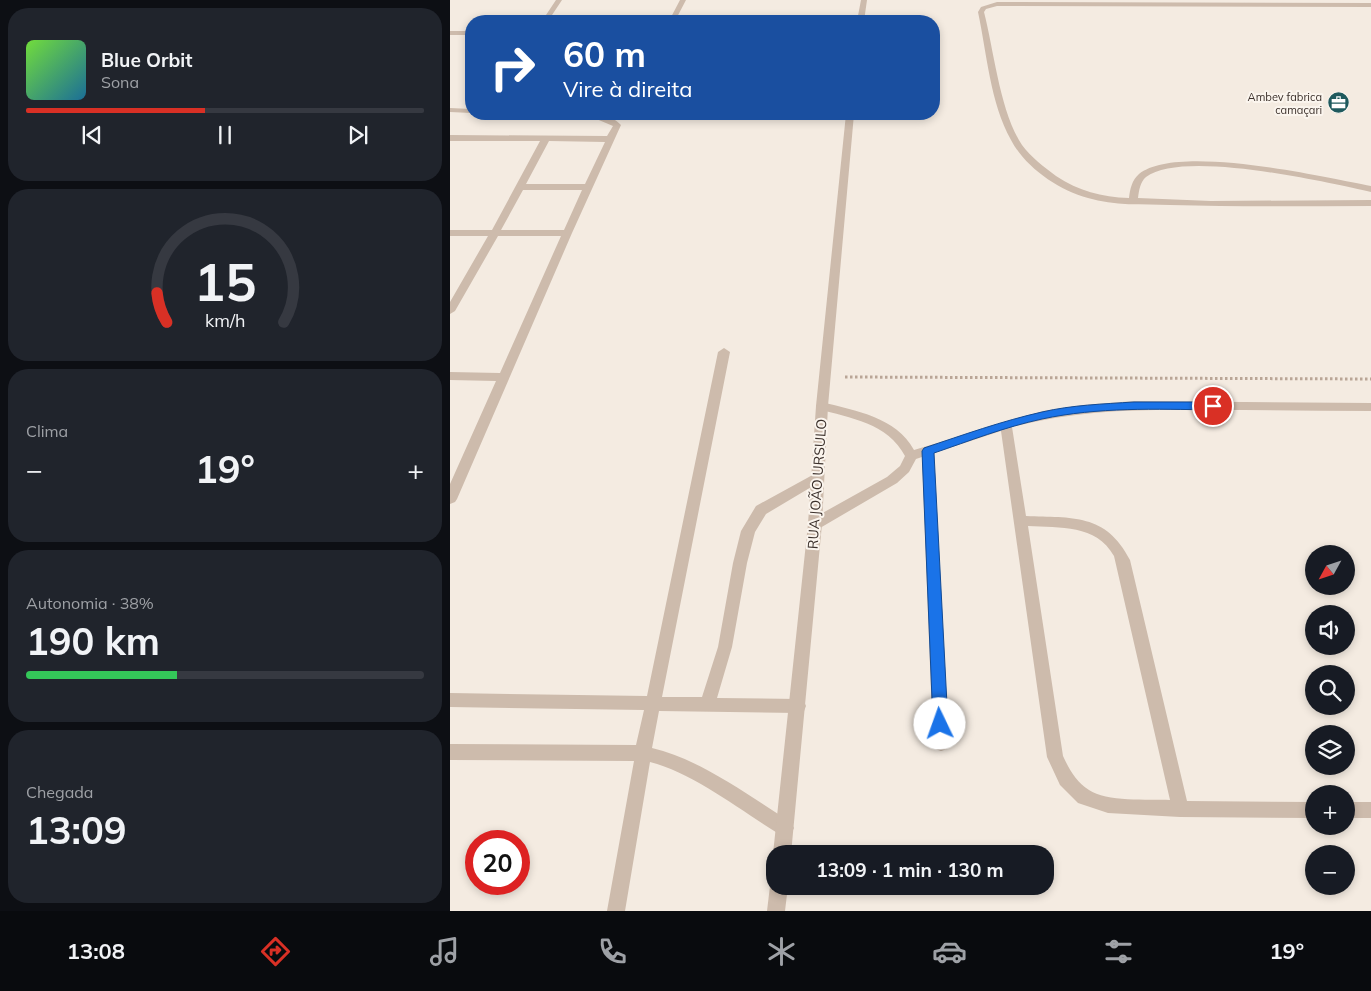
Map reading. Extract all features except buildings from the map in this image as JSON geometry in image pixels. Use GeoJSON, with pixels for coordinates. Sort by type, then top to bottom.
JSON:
{"type":"FeatureCollection","features":[{"type":"Feature","properties":{"kind":"street"},"geometry":{"type":"LineString","coordinates":[[549,15],[559,0]]}},
{"type":"Feature","properties":{"kind":"street"},"geometry":{"type":"LineString","coordinates":[[675,15],[683,0]]}},
{"type":"Feature","properties":{"kind":"street"},"geometry":{"type":"LineString","coordinates":[[862,15],[864,0]]}},
{"type":"Feature","properties":{"kind":"street"},"geometry":{"type":"LineString","coordinates":[[1371,6],[997,4],[982,8],[1005,114],[1016,142],[1041,169],[1064,186],[1091,196],[1133,200],[1190,203],[1371,203]]}},
{"type":"Feature","properties":{"kind":"street"},"geometry":{"type":"LineString","coordinates":[[450,33],[465,33]]}},
{"type":"Feature","properties":{"kind":"street"},"geometry":{"type":"LineString","coordinates":[[450,110],[465,111]]}},
{"type":"Feature","properties":{"kind":"street"},"geometry":{"type":"LineString","coordinates":[[450,499],[566,233],[617,125],[611,120]]}},
{"type":"Feature","properties":{"kind":"street","name":"RUA JOÃO URSULO"},"geometry":{"type":"LineString","coordinates":[[783,845],[816,524],[822,406],[849,120]]}},
{"type":"Feature","properties":{"kind":"street"},"geometry":{"type":"LineString","coordinates":[[450,138],[610,139]]}},
{"type":"Feature","properties":{"kind":"street"},"geometry":{"type":"LineString","coordinates":[[450,312],[546,138]]}},
{"type":"Feature","properties":{"kind":"street"},"geometry":{"type":"LineString","coordinates":[[1133,200],[1137,181],[1146,173],[1162,167],[1190,165],[1280,171],[1371,189]]}},
{"type":"Feature","properties":{"kind":"street"},"geometry":{"type":"LineString","coordinates":[[520,187],[587,187]]}},
{"type":"Feature","properties":{"kind":"street"},"geometry":{"type":"LineString","coordinates":[[450,233],[566,233]]}},
{"type":"Feature","properties":{"kind":"street"},"geometry":{"type":"LineString","coordinates":[[616,911],[643,753],[724,352]]}},
{"type":"Feature","properties":{"kind":"street"},"geometry":{"type":"LineString","coordinates":[[450,376],[503,377]]}},
{"type":"Feature","properties":{"kind":"street"},"geometry":{"type":"LineString","coordinates":[[822,406],[873,421],[895,432],[906,443],[911,456]]}},
{"type":"Feature","properties":{"kind":"street"},"geometry":{"type":"LineString","coordinates":[[816,524],[892,480],[904,469],[911,456],[1043,415],[1083,409],[1134,406],[1371,407]]}},
{"type":"Feature","properties":{"kind":"street"},"geometry":{"type":"LineString","coordinates":[[1006,425],[1055,757],[1066,779],[1084,797],[1108,805],[1305,810]]}},
{"type":"Feature","properties":{"kind":"street"},"geometry":{"type":"LineString","coordinates":[[928,451],[941,744]]}},
{"type":"Feature","properties":{"kind":"street"},"geometry":{"type":"LineString","coordinates":[[707,705],[725,647],[740,563],[748,531],[761,510],[818,477]]}},
{"type":"Feature","properties":{"kind":"street"},"geometry":{"type":"LineString","coordinates":[[1020,521],[1079,524],[1098,531],[1112,542],[1123,560],[1180,808]]}},
{"type":"Feature","properties":{"kind":"street"},"geometry":{"type":"LineString","coordinates":[[450,700],[798,706]]}},
{"type":"Feature","properties":{"kind":"street"},"geometry":{"type":"LineString","coordinates":[[450,752],[643,753],[668,759],[698,774],[785,828]]}},
{"type":"Feature","properties":{"kind":"street"},"geometry":{"type":"LineString","coordinates":[[1355,810],[1371,810]]}},
{"type":"Feature","properties":{"kind":"street"},"geometry":{"type":"LineString","coordinates":[[776,911],[778,895]]}},
{"type":"Feature","properties":{"kind":"path"},"geometry":{"type":"LineString","coordinates":[[825,377],[1371,379]]}},
{"type":"Feature","properties":{"kind":"place","name":"Ambev fabrica camaçari"},"geometry":{"type":"Point","coordinates":[1338,103]}},
{"type":"Feature","properties":{"kind":"route"},"geometry":{"type":"LineString","coordinates":[[940,724],[928,451],[1006,425],[1043,415],[1083,409],[1134,406],[1213,406]]}}]}
